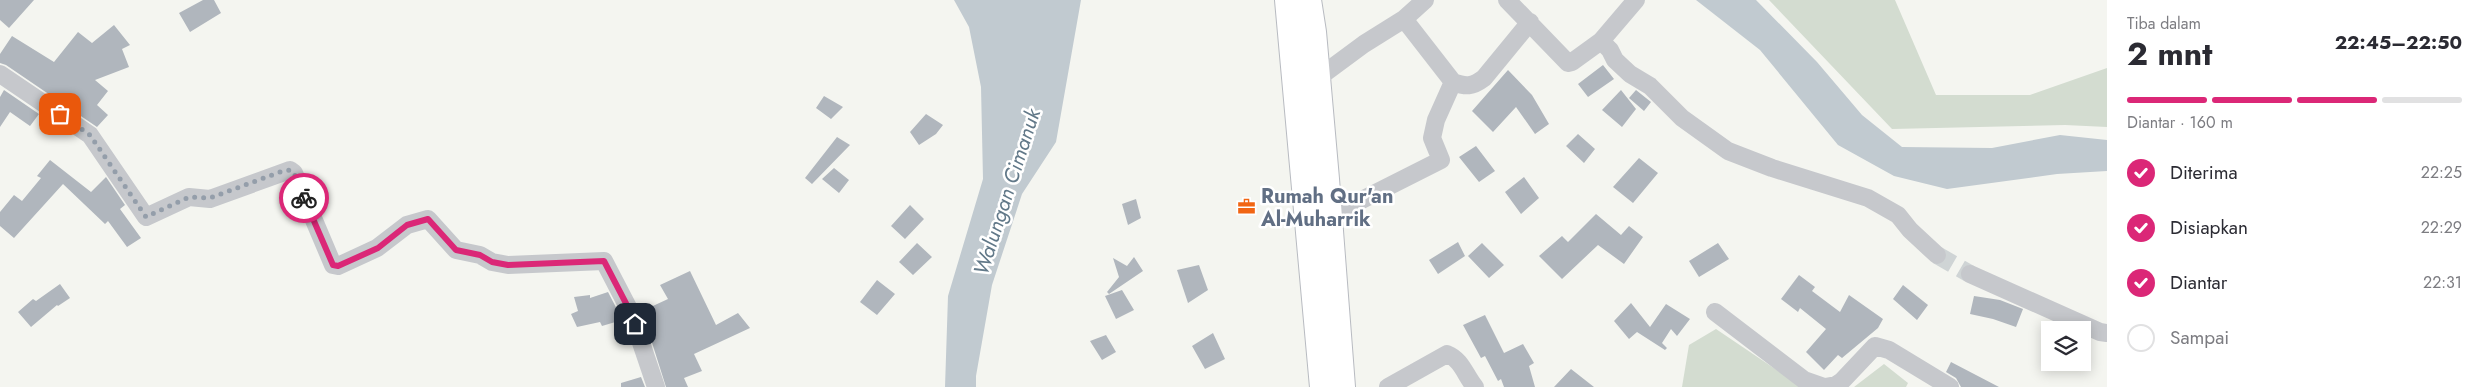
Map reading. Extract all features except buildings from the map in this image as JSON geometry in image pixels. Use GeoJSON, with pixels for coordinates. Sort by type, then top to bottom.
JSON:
{"type":"FeatureCollection","features":[{"type":"Feature","properties":{"kind":"main road"},"geometry":{"type":"LineString","coordinates":[[1287,0],[1322,387]]}},
{"type":"Feature","properties":{"kind":"main road"},"geometry":{"type":"LineString","coordinates":[[1309,0],[1318,78],[1343,387]]}},
{"type":"Feature","properties":{"kind":"street"},"geometry":{"type":"LineString","coordinates":[[1318,78],[1364,44],[1404,19],[1425,0]]}},
{"type":"Feature","properties":{"kind":"street"},"geometry":{"type":"LineString","coordinates":[[1507,0],[1568,62],[1572,62],[1601,41],[1636,0]]}},
{"type":"Feature","properties":{"kind":"street"},"geometry":{"type":"LineString","coordinates":[[1404,19],[1453,82],[1465,87],[1475,85],[1484,78],[1530,22]]}},
{"type":"Feature","properties":{"kind":"street"},"geometry":{"type":"LineString","coordinates":[[1601,41],[1610,50],[1614,60],[1650,86],[1682,118],[1728,151],[1772,168],[1868,198],[1898,215],[1910,230],[1937,255]]}},
{"type":"Feature","properties":{"kind":"street"},"geometry":{"type":"LineString","coordinates":[[0,74],[90,135],[146,217],[189,197],[210,198],[290,170],[294,173],[333,265],[338,266],[378,248],[407,225],[428,219],[456,250],[480,255],[492,262],[508,265],[604,261],[631,313],[656,387]]}},
{"type":"Feature","properties":{"kind":"street"},"geometry":{"type":"LineString","coordinates":[[1330,216],[1441,160],[1432,138],[1436,120],[1453,82]]}},
{"type":"Feature","properties":{"kind":"street"},"geometry":{"type":"LineString","coordinates":[[1970,274],[2100,332],[2107,333]]}},
{"type":"Feature","properties":{"kind":"street"},"geometry":{"type":"LineString","coordinates":[[1714,312],[1804,380],[1824,387],[1836,385],[1842,381],[1875,346],[1889,350],[1950,387]]}},
{"type":"Feature","properties":{"kind":"street"},"geometry":{"type":"LineString","coordinates":[[1388,387],[1447,354],[1455,357],[1461,363],[1475,387]]}},
{"type":"Feature","properties":{"kind":"shaded area"},"geometry":{"type":"Polygon","coordinates":[[[1769,0],[1895,0],[1936,95],[2030,95],[2107,68],[2107,127],[2065,125],[1892,129],[1769,0]]]}},
{"type":"Feature","properties":{"kind":"shaded area"},"geometry":{"type":"Polygon","coordinates":[[[1716,329],[1802,387],[1682,387],[1689,345],[1716,329]]]}},
{"type":"Feature","properties":{"kind":"shaded area"},"geometry":{"type":"Polygon","coordinates":[[[1884,364],[1908,383],[1906,387],[1854,387],[1884,364]]]}},
{"type":"Feature","properties":{"kind":"water","name":"Walungan Cimanuk"},"geometry":{"type":"Polygon","coordinates":[[[954,0],[1081,0],[1056,142],[1022,194],[992,285],[976,376],[976,387],[945,387],[948,296],[983,179],[981,87],[969,27],[954,0]]]}},
{"type":"Feature","properties":{"kind":"water"},"geometry":{"type":"Polygon","coordinates":[[[1696,0],[1756,0],[1817,62],[1862,115],[1902,147],[1992,148],[2060,135],[2107,140],[2107,171],[2057,174],[1947,189],[1894,176],[1838,145],[1760,50],[1696,0]]]}},
{"type":"Feature","properties":{"kind":"tunnel"},"geometry":{"type":"LineString","coordinates":[[1937,255],[1970,274]]}},
{"type":"Feature","properties":{"kind":"way so far"},"geometry":{"type":"LineString","coordinates":[[60,114],[90,135],[146,217],[189,197],[210,198],[290,170],[294,173],[304,198]]}},
{"type":"Feature","properties":{"kind":"place","name":"Rumah Qur'an Al-Muharrik"},"geometry":{"type":"Point","coordinates":[1247,207]}},
{"type":"Feature","properties":{"kind":"route"},"geometry":{"type":"LineString","coordinates":[[304,198],[333,265],[338,266],[378,248],[407,225],[428,219],[456,250],[480,255],[492,262],[508,265],[604,261],[635,324]]}}]}
